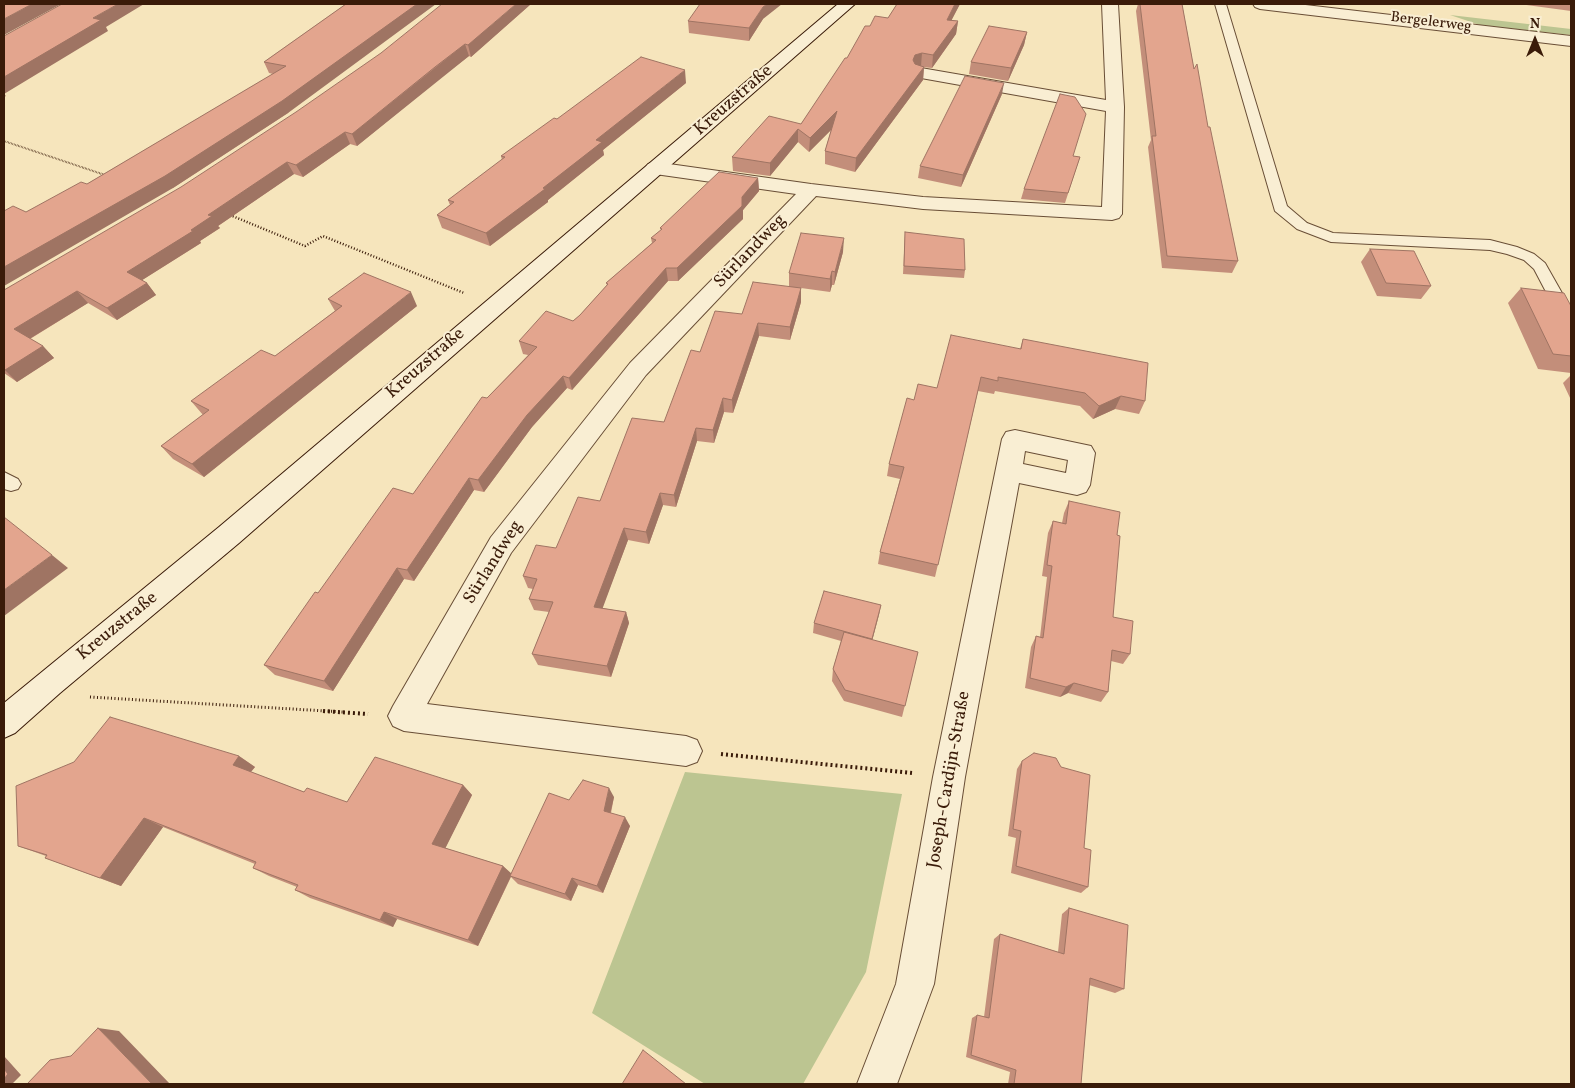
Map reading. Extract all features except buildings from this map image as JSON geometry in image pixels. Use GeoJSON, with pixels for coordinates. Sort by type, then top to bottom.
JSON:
{"type":"FeatureCollection","features":[{"type":"Feature","properties":{"kind":"street","name":"Kreuzstraße"},"geometry":{"type":"LineString","coordinates":[[4,723],[49,683],[229,535],[847,4]]}},
{"type":"Feature","properties":{"kind":"street"},"geometry":{"type":"LineString","coordinates":[[921,74],[1115,107],[1110,4]]}},
{"type":"Feature","properties":{"kind":"street","name":"Bergelerweg"},"geometry":{"type":"LineString","coordinates":[[1260,4],[1373,10],[1571,40]]}},
{"type":"Feature","properties":{"kind":"street","name":"Sürlandweg"},"geometry":{"type":"LineString","coordinates":[[655,168],[811,190],[923,203],[1112,214],[1115,107]]}},
{"type":"Feature","properties":{"kind":"street","name":"Sürlandweg"},"geometry":{"type":"LineString","coordinates":[[404,716],[501,544],[638,369],[811,190]]}},
{"type":"Feature","properties":{"kind":"street","name":"Joseph-Cardijn-Straße"},"geometry":{"type":"LineString","coordinates":[[877,1084],[915,984],[949,777],[1009,470]]}},
{"type":"Feature","properties":{"kind":"street"},"geometry":{"type":"LineString","coordinates":[[404,716],[686,751]]}},
{"type":"Feature","properties":{"kind":"lane"},"geometry":{"type":"LineString","coordinates":[[1220,4],[1280,208],[1302,226],[1331,237],[1490,245],[1512,250],[1540,266],[1571,324]]}},
{"type":"Feature","properties":{"kind":"path"},"geometry":{"type":"LineString","coordinates":[[4,141],[111,177]]}},
{"type":"Feature","properties":{"kind":"path"},"geometry":{"type":"LineString","coordinates":[[226,213],[305,246],[323,236],[494,306]]}},
{"type":"Feature","properties":{"kind":"path"},"geometry":{"type":"LineString","coordinates":[[49,683],[74,696],[404,716]]}},
{"type":"Feature","properties":{"kind":"path"},"geometry":{"type":"LineString","coordinates":[[686,751],[949,777]]}},
{"type":"Feature","properties":{"kind":"green space"},"geometry":{"type":"Polygon","coordinates":[[[1450,15],[1571,29],[1571,35],[1480,25],[1450,15]]]}},
{"type":"Feature","properties":{"kind":"green space"},"geometry":{"type":"Polygon","coordinates":[[[685,772],[902,794],[866,972],[803,1084],[705,1084],[592,1013],[685,772]]]}}]}
